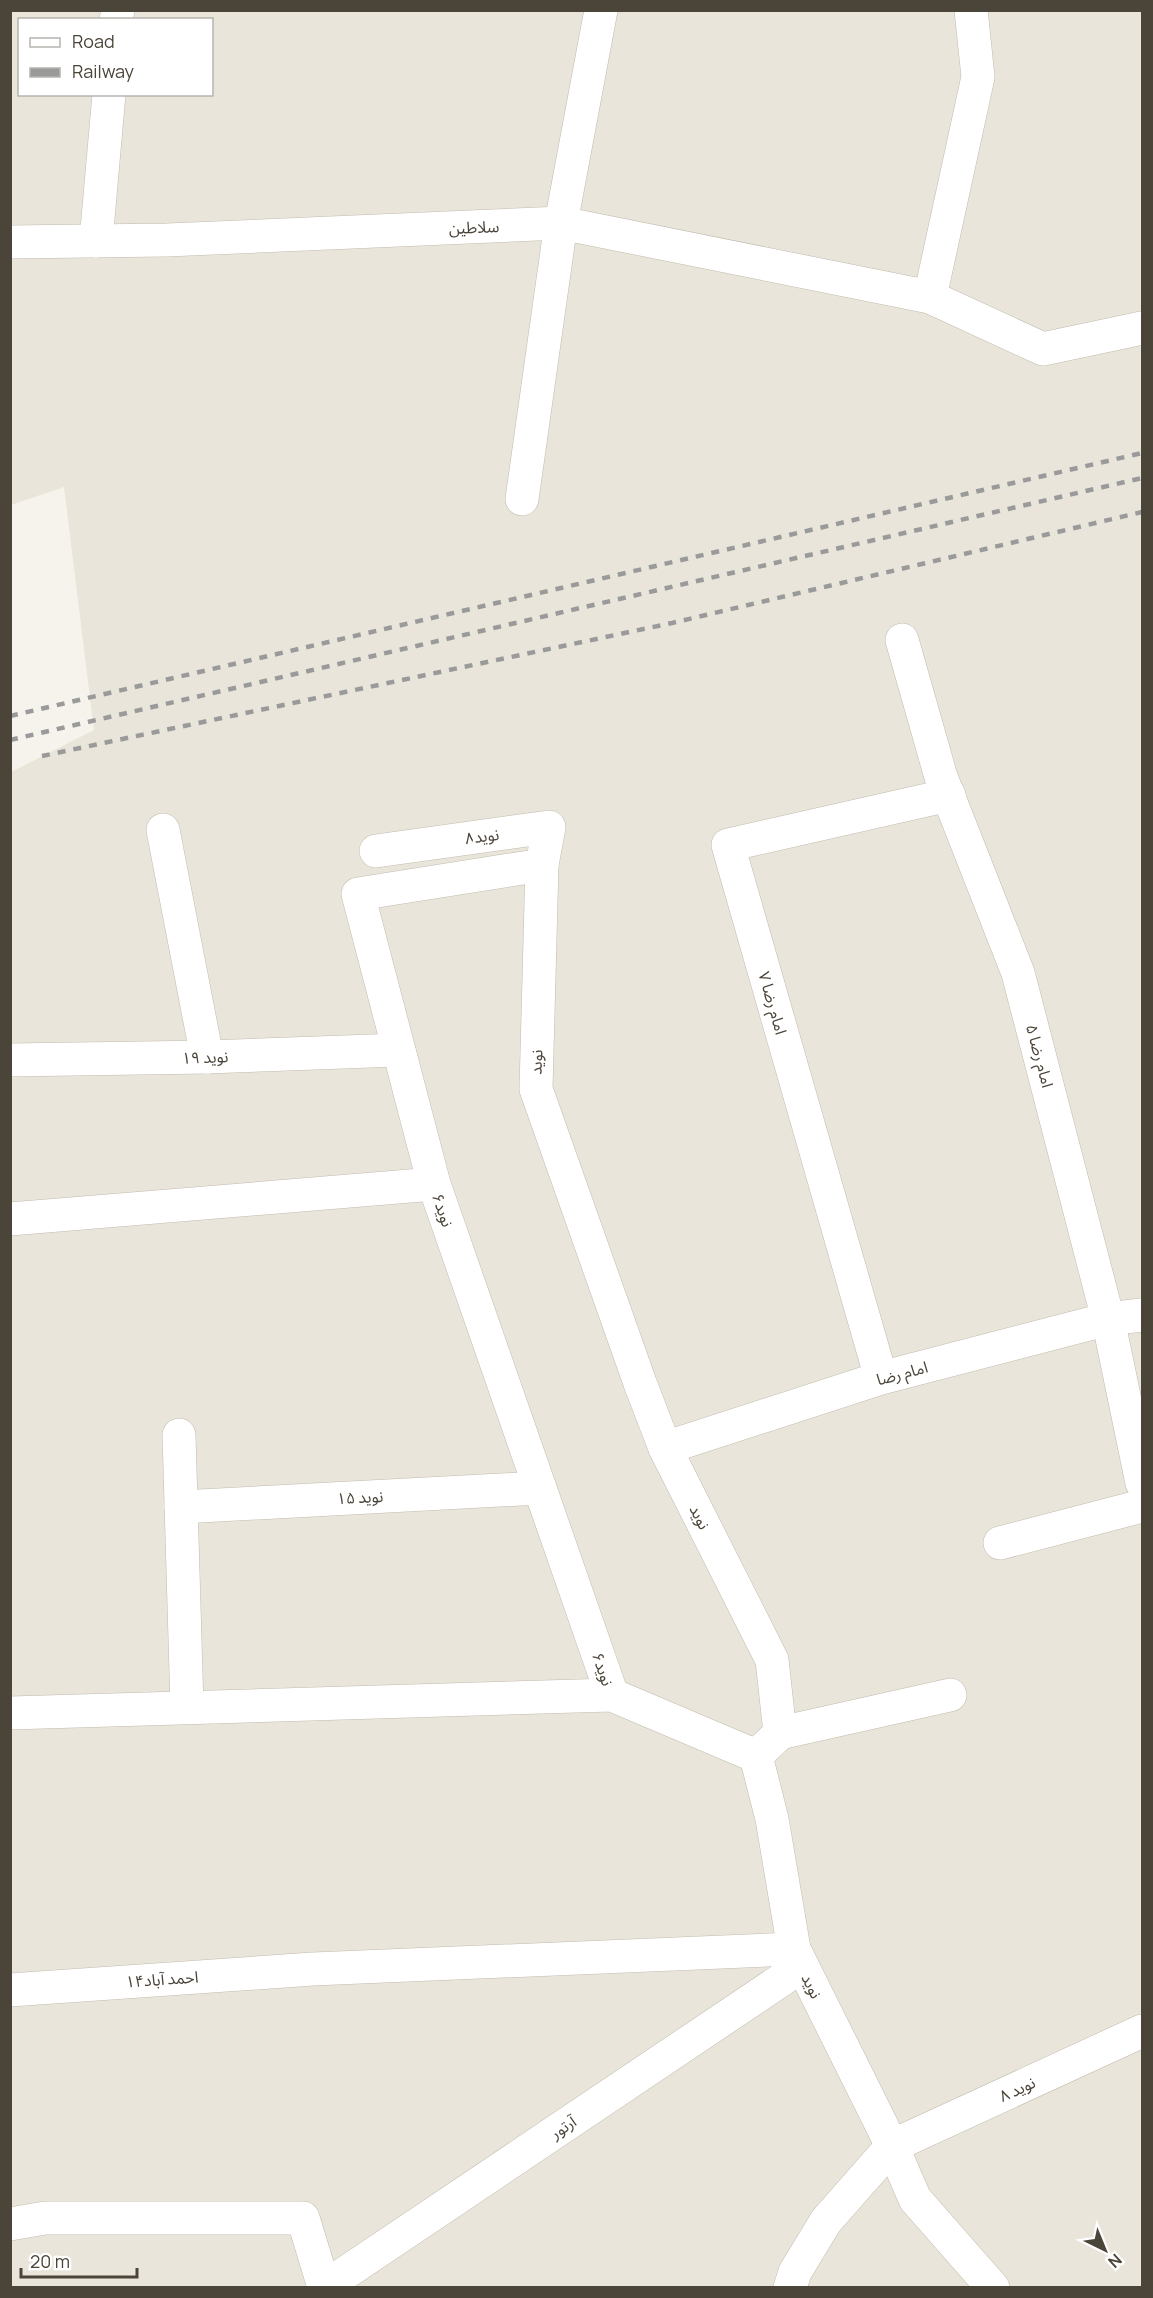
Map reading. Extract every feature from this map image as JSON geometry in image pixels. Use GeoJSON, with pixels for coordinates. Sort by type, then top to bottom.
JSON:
{"type":"FeatureCollection","features":[{"type":"Feature","properties":{"kind":"street"},"geometry":{"type":"LineString","coordinates":[[522,499],[561,223],[601,10]]}},
{"type":"Feature","properties":{"kind":"street"},"geometry":{"type":"LineString","coordinates":[[930,297],[978,77],[971,10]]}},
{"type":"Feature","properties":{"kind":"street"},"geometry":{"type":"LineString","coordinates":[[96,241],[109,96]]}},
{"type":"Feature","properties":{"kind":"street","name":"سلاطین"},"geometry":{"type":"LineString","coordinates":[[10,242],[179,240],[561,223],[930,297],[1043,349],[1143,328]]}},
{"type":"Feature","properties":{"kind":"street","name":"امام رضا ۵"},"geometry":{"type":"LineString","coordinates":[[902,640],[941,777],[1018,973],[1108,1319],[1143,1483]]}},
{"type":"Feature","properties":{"kind":"street","name":"امام رضا ۷"},"geometry":{"type":"LineString","coordinates":[[880,1378],[728,845],[949,795]]}},
{"type":"Feature","properties":{"kind":"street","name":"نوید۸"},"geometry":{"type":"LineString","coordinates":[[376,851],[549,827],[542,865]]}},
{"type":"Feature","properties":{"kind":"street"},"geometry":{"type":"LineString","coordinates":[[163,830],[207,1057]]}},
{"type":"Feature","properties":{"kind":"street","name":"نوید۶"},"geometry":{"type":"LineString","coordinates":[[542,865],[358,894],[434,1184],[612,1695]]}},
{"type":"Feature","properties":{"kind":"street","name":"نوید"},"geometry":{"type":"LineString","coordinates":[[542,865],[536,1089],[665,1448],[772,1660],[780,1733]]}},
{"type":"Feature","properties":{"kind":"street","name":"نوید ۱۹"},"geometry":{"type":"LineString","coordinates":[[10,1060],[207,1057],[399,1050]]}},
{"type":"Feature","properties":{"kind":"street"},"geometry":{"type":"LineString","coordinates":[[10,1219],[434,1184]]}},
{"type":"Feature","properties":{"kind":"street","name":"امام رضا"},"geometry":{"type":"LineString","coordinates":[[665,1448],[880,1378],[1108,1319],[1143,1315]]}},
{"type":"Feature","properties":{"kind":"street"},"geometry":{"type":"LineString","coordinates":[[179,1435],[187,1707]]}},
{"type":"Feature","properties":{"kind":"street","name":"نوید ۱۵"},"geometry":{"type":"LineString","coordinates":[[181,1507],[540,1488]]}},
{"type":"Feature","properties":{"kind":"street"},"geometry":{"type":"LineString","coordinates":[[1000,1543],[1143,1506]]}},
{"type":"Feature","properties":{"kind":"street"},"geometry":{"type":"LineString","coordinates":[[10,1713],[612,1695],[756,1756],[780,1733],[950,1695]]}},
{"type":"Feature","properties":{"kind":"street","name":"نوید"},"geometry":{"type":"LineString","coordinates":[[756,1756],[772,1819],[798,1957],[892,2146],[915,2199],[993,2288]]}},
{"type":"Feature","properties":{"kind":"street","name":"احمد آباد۱۴"},"geometry":{"type":"LineString","coordinates":[[10,1990],[313,1969],[798,1957]]}},
{"type":"Feature","properties":{"kind":"street","name":"آرتور"},"geometry":{"type":"LineString","coordinates":[[323,2287],[798,1957]]}},
{"type":"Feature","properties":{"kind":"street","name":"نوید ۸"},"geometry":{"type":"LineString","coordinates":[[892,2146],[1143,2031]]}},
{"type":"Feature","properties":{"kind":"street"},"geometry":{"type":"LineString","coordinates":[[790,2288],[795,2272],[826,2221],[892,2146]]}},
{"type":"Feature","properties":{"kind":"street"},"geometry":{"type":"LineString","coordinates":[[10,2224],[45,2218],[303,2218],[323,2287]]}},
{"type":"Feature","properties":{"kind":"shaded area"},"geometry":{"type":"Polygon","coordinates":[[[11,11],[1142,11],[1142,2287],[11,2288],[11,772],[94,730],[64,487],[11,505],[11,11]]]}},
{"type":"Feature","properties":{"kind":"railway"},"geometry":{"type":"LineString","coordinates":[[10,716],[1142,453]]}},
{"type":"Feature","properties":{"kind":"railway"},"geometry":{"type":"LineString","coordinates":[[10,740],[1142,478]]}},
{"type":"Feature","properties":{"kind":"railway"},"geometry":{"type":"LineString","coordinates":[[42,756],[672,623],[1142,512]]}}]}
